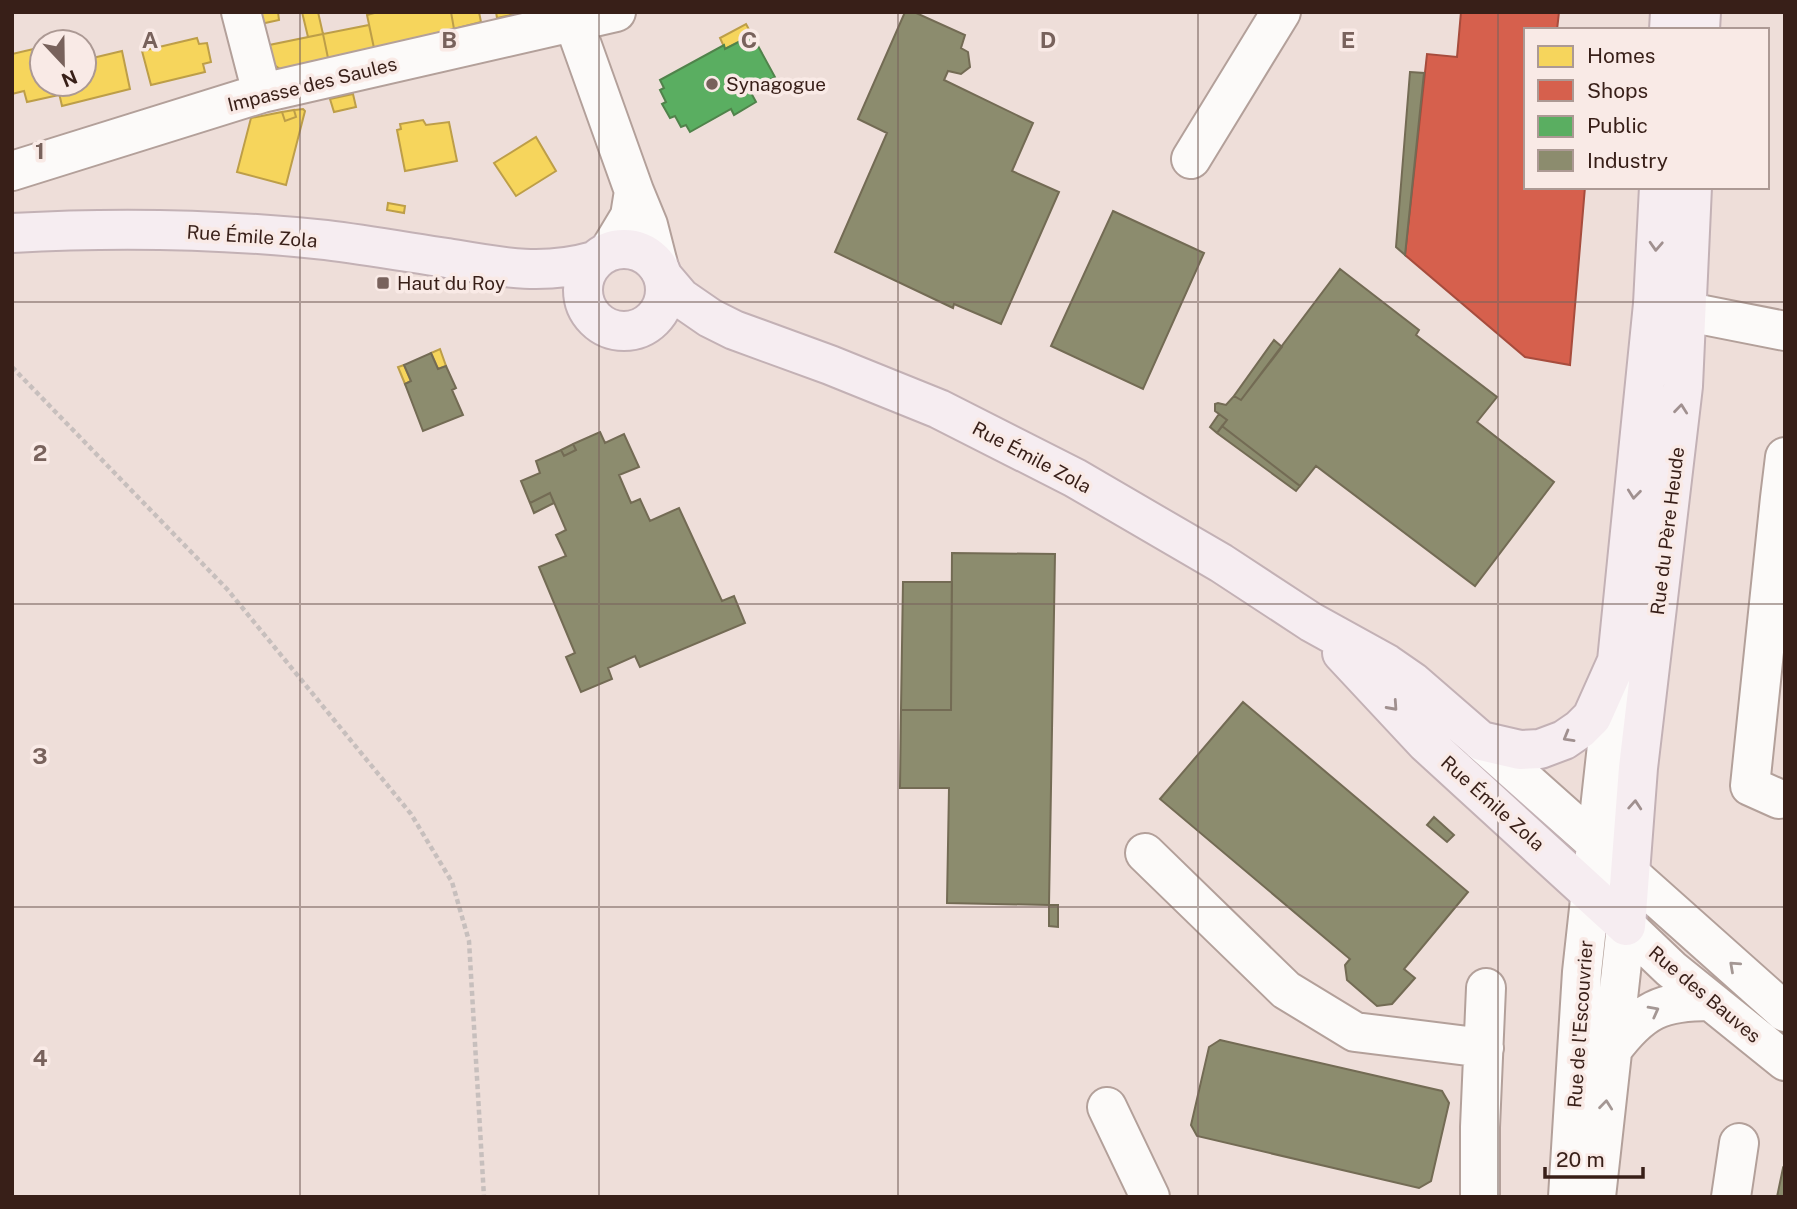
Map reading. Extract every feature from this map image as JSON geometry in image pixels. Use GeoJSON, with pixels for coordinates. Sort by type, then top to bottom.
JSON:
{"type":"FeatureCollection","features":[{"type":"Feature","properties":{"kind":"main road","name":"Rue du Père Heude"},"geometry":{"type":"LineString","coordinates":[[1608,909],[1630,873],[1638,768],[1683,386],[1669,308],[1659,189]]}},
{"type":"Feature","properties":{"kind":"main road","name":"Rue du Père Heude"},"geometry":{"type":"LineString","coordinates":[[1617,661],[1669,308],[1692,189]]}},
{"type":"Feature","properties":{"kind":"main road","name":"Rue Émile Zola"},"geometry":{"type":"LineString","coordinates":[[12,233],[169,230],[294,237],[388,249],[490,267],[559,270],[601,256]]}},
{"type":"Feature","properties":{"kind":"main road"},"geometry":{"type":"LineString","coordinates":[[623,248],[634,250],[653,260],[662,273],[665,289],[660,310],[645,326],[625,331],[614,330],[595,320],[588,311],[582,291],[587,270],[601,256],[623,248]]}},
{"type":"Feature","properties":{"kind":"main road","name":"Rue Émile Zola"},"geometry":{"type":"LineString","coordinates":[[490,267],[551,289],[588,311]]}},
{"type":"Feature","properties":{"kind":"main road","name":"Rue Émile Zola"},"geometry":{"type":"LineString","coordinates":[[662,273],[681,298],[734,330],[831,365],[939,409],[1017,447],[1221,564],[1311,622],[1387,664],[1413,682],[1481,741]]}},
{"type":"Feature","properties":{"kind":"main road","name":"Rue Émile Zola"},"geometry":{"type":"LineString","coordinates":[[638,329],[692,323],[734,330]]}},
{"type":"Feature","properties":{"kind":"main road","name":"Rue Émile Zola"},"geometry":{"type":"LineString","coordinates":[[1311,622],[1426,743],[1608,909]]}},
{"type":"Feature","properties":{"kind":"main road"},"geometry":{"type":"LineString","coordinates":[[1481,741],[1521,751],[1539,749],[1563,740],[1592,717],[1617,661]]}},
{"type":"Feature","properties":{"kind":"street"},"geometry":{"type":"LineString","coordinates":[[241,12],[262,93]]}},
{"type":"Feature","properties":{"kind":"street","name":"Impasse des Saules"},"geometry":{"type":"LineString","coordinates":[[12,172],[262,93],[572,18],[615,12]]}},
{"type":"Feature","properties":{"kind":"street"},"geometry":{"type":"LineString","coordinates":[[1191,159],[1281,12]]}},
{"type":"Feature","properties":{"kind":"street"},"geometry":{"type":"LineString","coordinates":[[572,18],[648,225],[662,273]]}},
{"type":"Feature","properties":{"kind":"street"},"geometry":{"type":"LineString","coordinates":[[601,256],[630,216],[634,191]]}},
{"type":"Feature","properties":{"kind":"street"},"geometry":{"type":"LineString","coordinates":[[1669,308],[1785,331]]}},
{"type":"Feature","properties":{"kind":"street"},"geometry":{"type":"LineString","coordinates":[[1779,799],[1750,786],[1771,722],[1785,457]]}},
{"type":"Feature","properties":{"kind":"street","name":"Rue du Père Heude"},"geometry":{"type":"LineString","coordinates":[[1608,909],[1589,839],[1617,661]]}},
{"type":"Feature","properties":{"kind":"street","name":"Rue Émile Zola"},"geometry":{"type":"LineString","coordinates":[[1481,741],[1630,873]]}},
{"type":"Feature","properties":{"kind":"street"},"geometry":{"type":"LineString","coordinates":[[1145,853],[1286,990],[1355,1032],[1484,1048]]}},
{"type":"Feature","properties":{"kind":"street","name":"Rue des Bauves"},"geometry":{"type":"LineString","coordinates":[[1630,873],[1785,1012]]}},
{"type":"Feature","properties":{"kind":"street"},"geometry":{"type":"LineString","coordinates":[[1608,909],[1599,1008],[1612,1050]]}},
{"type":"Feature","properties":{"kind":"street","name":"Rue des Bauves"},"geometry":{"type":"LineString","coordinates":[[1608,909],[1671,969],[1785,1061]]}},
{"type":"Feature","properties":{"kind":"street","name":"Rue de l'Escouvrier"},"geometry":{"type":"LineString","coordinates":[[1567,1197],[1582,972],[1608,909]]}},
{"type":"Feature","properties":{"kind":"street"},"geometry":{"type":"LineString","coordinates":[[1480,1197],[1486,988]]}},
{"type":"Feature","properties":{"kind":"street"},"geometry":{"type":"LineString","coordinates":[[1612,1050],[1636,1023],[1656,1008],[1688,1001],[1710,1001]]}},
{"type":"Feature","properties":{"kind":"street","name":"Rue de l'Escouvrier"},"geometry":{"type":"LineString","coordinates":[[1595,1197],[1612,1050]]}},
{"type":"Feature","properties":{"kind":"street"},"geometry":{"type":"LineString","coordinates":[[1107,1107],[1150,1197]]}},
{"type":"Feature","properties":{"kind":"street"},"geometry":{"type":"LineString","coordinates":[[1731,1197],[1739,1143]]}},
{"type":"Feature","properties":{"kind":"path"},"geometry":{"type":"LineString","coordinates":[[12,368],[226,589],[411,814],[452,882],[469,941],[484,1197]]}},
{"type":"Feature","properties":{"kind":"building: Homes"},"geometry":{"type":"Polygon","coordinates":[[[252,12],[278,12],[279,20],[256,25],[252,12]]]}},
{"type":"Feature","properties":{"kind":"building: Homes"},"geometry":{"type":"Polygon","coordinates":[[[302,12],[318,12],[323,34],[308,37],[302,12]]]}},
{"type":"Feature","properties":{"kind":"building: Homes"},"geometry":{"type":"Polygon","coordinates":[[[378,12],[451,12],[454,29],[374,48],[367,15],[378,12]]]}},
{"type":"Feature","properties":{"kind":"building: Homes"},"geometry":{"type":"Polygon","coordinates":[[[451,12],[479,12],[481,22],[454,29],[451,12]]]}},
{"type":"Feature","properties":{"kind":"building: Homes"},"geometry":{"type":"Polygon","coordinates":[[[496,12],[525,12],[497,18],[496,12]]]}},
{"type":"Feature","properties":{"kind":"building: Homes"},"geometry":{"type":"Polygon","coordinates":[[[746,24],[752,35],[725,49],[720,38],[746,24]]]}},
{"type":"Feature","properties":{"kind":"building: Homes"},"geometry":{"type":"Polygon","coordinates":[[[369,25],[374,48],[328,58],[323,34],[369,25]]]}},
{"type":"Feature","properties":{"kind":"building: Homes"},"geometry":{"type":"Polygon","coordinates":[[[266,33],[269,45],[323,34],[328,58],[280,69],[263,57],[257,35],[266,33]]]}},
{"type":"Feature","properties":{"kind":"building: Homes"},"geometry":{"type":"Polygon","coordinates":[[[197,38],[199,44],[207,43],[211,62],[203,64],[205,72],[151,85],[142,51],[197,38]]]}},
{"type":"Feature","properties":{"kind":"building: Homes"},"geometry":{"type":"Polygon","coordinates":[[[28,50],[28,98],[45,98],[27,102],[24,91],[12,94],[12,54],[28,50]]]}},
{"type":"Feature","properties":{"kind":"building: Homes"},"geometry":{"type":"Polygon","coordinates":[[[122,51],[130,89],[98,97],[98,57],[122,51]]]}},
{"type":"Feature","properties":{"kind":"building: Homes"},"geometry":{"type":"Polygon","coordinates":[[[353,94],[356,107],[334,112],[330,99],[353,94]]]}},
{"type":"Feature","properties":{"kind":"building: Homes"},"geometry":{"type":"Polygon","coordinates":[[[60,98],[94,98],[62,106],[60,98]]]}},
{"type":"Feature","properties":{"kind":"building: Homes"},"geometry":{"type":"Polygon","coordinates":[[[294,110],[305,111],[286,185],[237,172],[251,118],[282,112],[285,121],[296,117],[294,110]]]}},
{"type":"Feature","properties":{"kind":"building: Homes"},"geometry":{"type":"Polygon","coordinates":[[[294,110],[296,117],[285,121],[282,112],[294,110]]]}},
{"type":"Feature","properties":{"kind":"building: Homes"},"geometry":{"type":"Polygon","coordinates":[[[423,120],[426,125],[449,122],[457,161],[405,171],[397,130],[401,129],[400,124],[423,120]]]}},
{"type":"Feature","properties":{"kind":"building: Homes"},"geometry":{"type":"Polygon","coordinates":[[[536,137],[556,171],[516,196],[494,163],[536,137]]]}},
{"type":"Feature","properties":{"kind":"building: Homes"},"geometry":{"type":"Polygon","coordinates":[[[388,203],[405,206],[404,213],[387,210],[388,203]]]}},
{"type":"Feature","properties":{"kind":"building: Homes"},"geometry":{"type":"Polygon","coordinates":[[[440,349],[446,366],[438,369],[431,353],[440,349]]]}},
{"type":"Feature","properties":{"kind":"building: Homes"},"geometry":{"type":"Polygon","coordinates":[[[404,365],[411,381],[405,384],[398,367],[404,365]]]}},
{"type":"Feature","properties":{"kind":"building: Shops"},"geometry":{"type":"Polygon","coordinates":[[[1461,12],[1559,12],[1557,28],[1524,28],[1524,189],[1585,189],[1570,365],[1525,357],[1405,255],[1427,54],[1457,57],[1461,12]]]}},
{"type":"Feature","properties":{"kind":"building: Public","name":"Synagogue"},"geometry":{"type":"Polygon","coordinates":[[[752,35],[775,77],[750,91],[756,102],[734,115],[731,109],[690,132],[686,125],[681,127],[675,116],[670,118],[662,104],[666,102],[660,90],[664,88],[660,80],[724,45],[725,49],[752,35]]]}},
{"type":"Feature","properties":{"kind":"building: Industry"},"geometry":{"type":"Polygon","coordinates":[[[905,12],[914,12],[965,35],[961,48],[968,52],[970,67],[961,74],[948,71],[944,80],[1033,123],[1012,171],[1059,192],[1001,324],[954,304],[953,308],[835,252],[887,133],[858,119],[905,12]]]}},
{"type":"Feature","properties":{"kind":"building: Industry"},"geometry":{"type":"Polygon","coordinates":[[[1410,72],[1424,73],[1405,255],[1396,247],[1410,72]]]}},
{"type":"Feature","properties":{"kind":"building: Industry"},"geometry":{"type":"Polygon","coordinates":[[[1113,211],[1204,253],[1143,389],[1051,346],[1113,211]]]}},
{"type":"Feature","properties":{"kind":"building: Industry"},"geometry":{"type":"Polygon","coordinates":[[[1340,269],[1419,330],[1416,335],[1497,397],[1477,422],[1554,482],[1475,586],[1316,466],[1300,486],[1222,426],[1227,420],[1215,411],[1215,404],[1226,405],[1234,396],[1241,400],[1340,269]]]}},
{"type":"Feature","properties":{"kind":"building: Industry"},"geometry":{"type":"Polygon","coordinates":[[[1274,340],[1282,347],[1241,400],[1234,396],[1274,340]]]}},
{"type":"Feature","properties":{"kind":"building: Industry"},"geometry":{"type":"Polygon","coordinates":[[[431,353],[438,369],[446,366],[456,388],[452,390],[463,415],[423,431],[405,384],[411,381],[404,365],[431,353]]]}},
{"type":"Feature","properties":{"kind":"building: Industry"},"geometry":{"type":"Polygon","coordinates":[[[1219,414],[1227,420],[1217,433],[1210,427],[1219,414]]]}},
{"type":"Feature","properties":{"kind":"building: Industry"},"geometry":{"type":"Polygon","coordinates":[[[1222,426],[1300,486],[1296,491],[1217,433],[1222,426]]]}},
{"type":"Feature","properties":{"kind":"building: Industry"},"geometry":{"type":"Polygon","coordinates":[[[600,432],[605,443],[624,434],[639,467],[619,475],[631,503],[640,499],[650,521],[679,508],[722,601],[734,596],[745,623],[640,667],[635,656],[608,668],[612,679],[581,692],[566,657],[575,653],[539,567],[566,556],[556,535],[566,530],[550,493],[530,503],[521,481],[540,473],[536,461],[561,450],[564,456],[576,450],[573,444],[600,432]]]}},
{"type":"Feature","properties":{"kind":"building: Industry"},"geometry":{"type":"Polygon","coordinates":[[[573,444],[576,450],[564,456],[561,450],[573,444]]]}},
{"type":"Feature","properties":{"kind":"building: Industry"},"geometry":{"type":"Polygon","coordinates":[[[550,493],[554,503],[534,513],[530,503],[550,493]]]}},
{"type":"Feature","properties":{"kind":"building: Industry"},"geometry":{"type":"Polygon","coordinates":[[[952,553],[1055,554],[1049,905],[947,903],[949,788],[900,788],[901,710],[951,710],[952,553]]]}},
{"type":"Feature","properties":{"kind":"building: Industry"},"geometry":{"type":"Polygon","coordinates":[[[903,582],[952,582],[951,710],[901,710],[903,582]]]}},
{"type":"Feature","properties":{"kind":"building: Industry"},"geometry":{"type":"Polygon","coordinates":[[[1243,702],[1468,892],[1404,969],[1415,978],[1392,1004],[1377,1006],[1347,980],[1345,965],[1350,959],[1160,799],[1243,702]]]}},
{"type":"Feature","properties":{"kind":"building: Industry"},"geometry":{"type":"Polygon","coordinates":[[[1434,817],[1454,835],[1447,842],[1427,825],[1434,817]]]}},
{"type":"Feature","properties":{"kind":"building: Industry"},"geometry":{"type":"Polygon","coordinates":[[[1049,905],[1058,905],[1058,927],[1049,926],[1049,905]]]}},
{"type":"Feature","properties":{"kind":"building: Industry"},"geometry":{"type":"Polygon","coordinates":[[[1220,1040],[1442,1091],[1449,1103],[1431,1181],[1419,1188],[1197,1136],[1191,1125],[1209,1047],[1220,1040]]]}},
{"type":"Feature","properties":{"kind":"building: Industry"},"geometry":{"type":"Polygon","coordinates":[[[1783,1168],[1785,1197],[1777,1197],[1783,1168]]]}},
{"type":"Feature","properties":{"kind":"place","name":"Synagogue"},"geometry":{"type":"Point","coordinates":[712,84]}},
{"type":"Feature","properties":{"kind":"place","name":"Haut du Roy"},"geometry":{"type":"Point","coordinates":[383,283]}}]}
